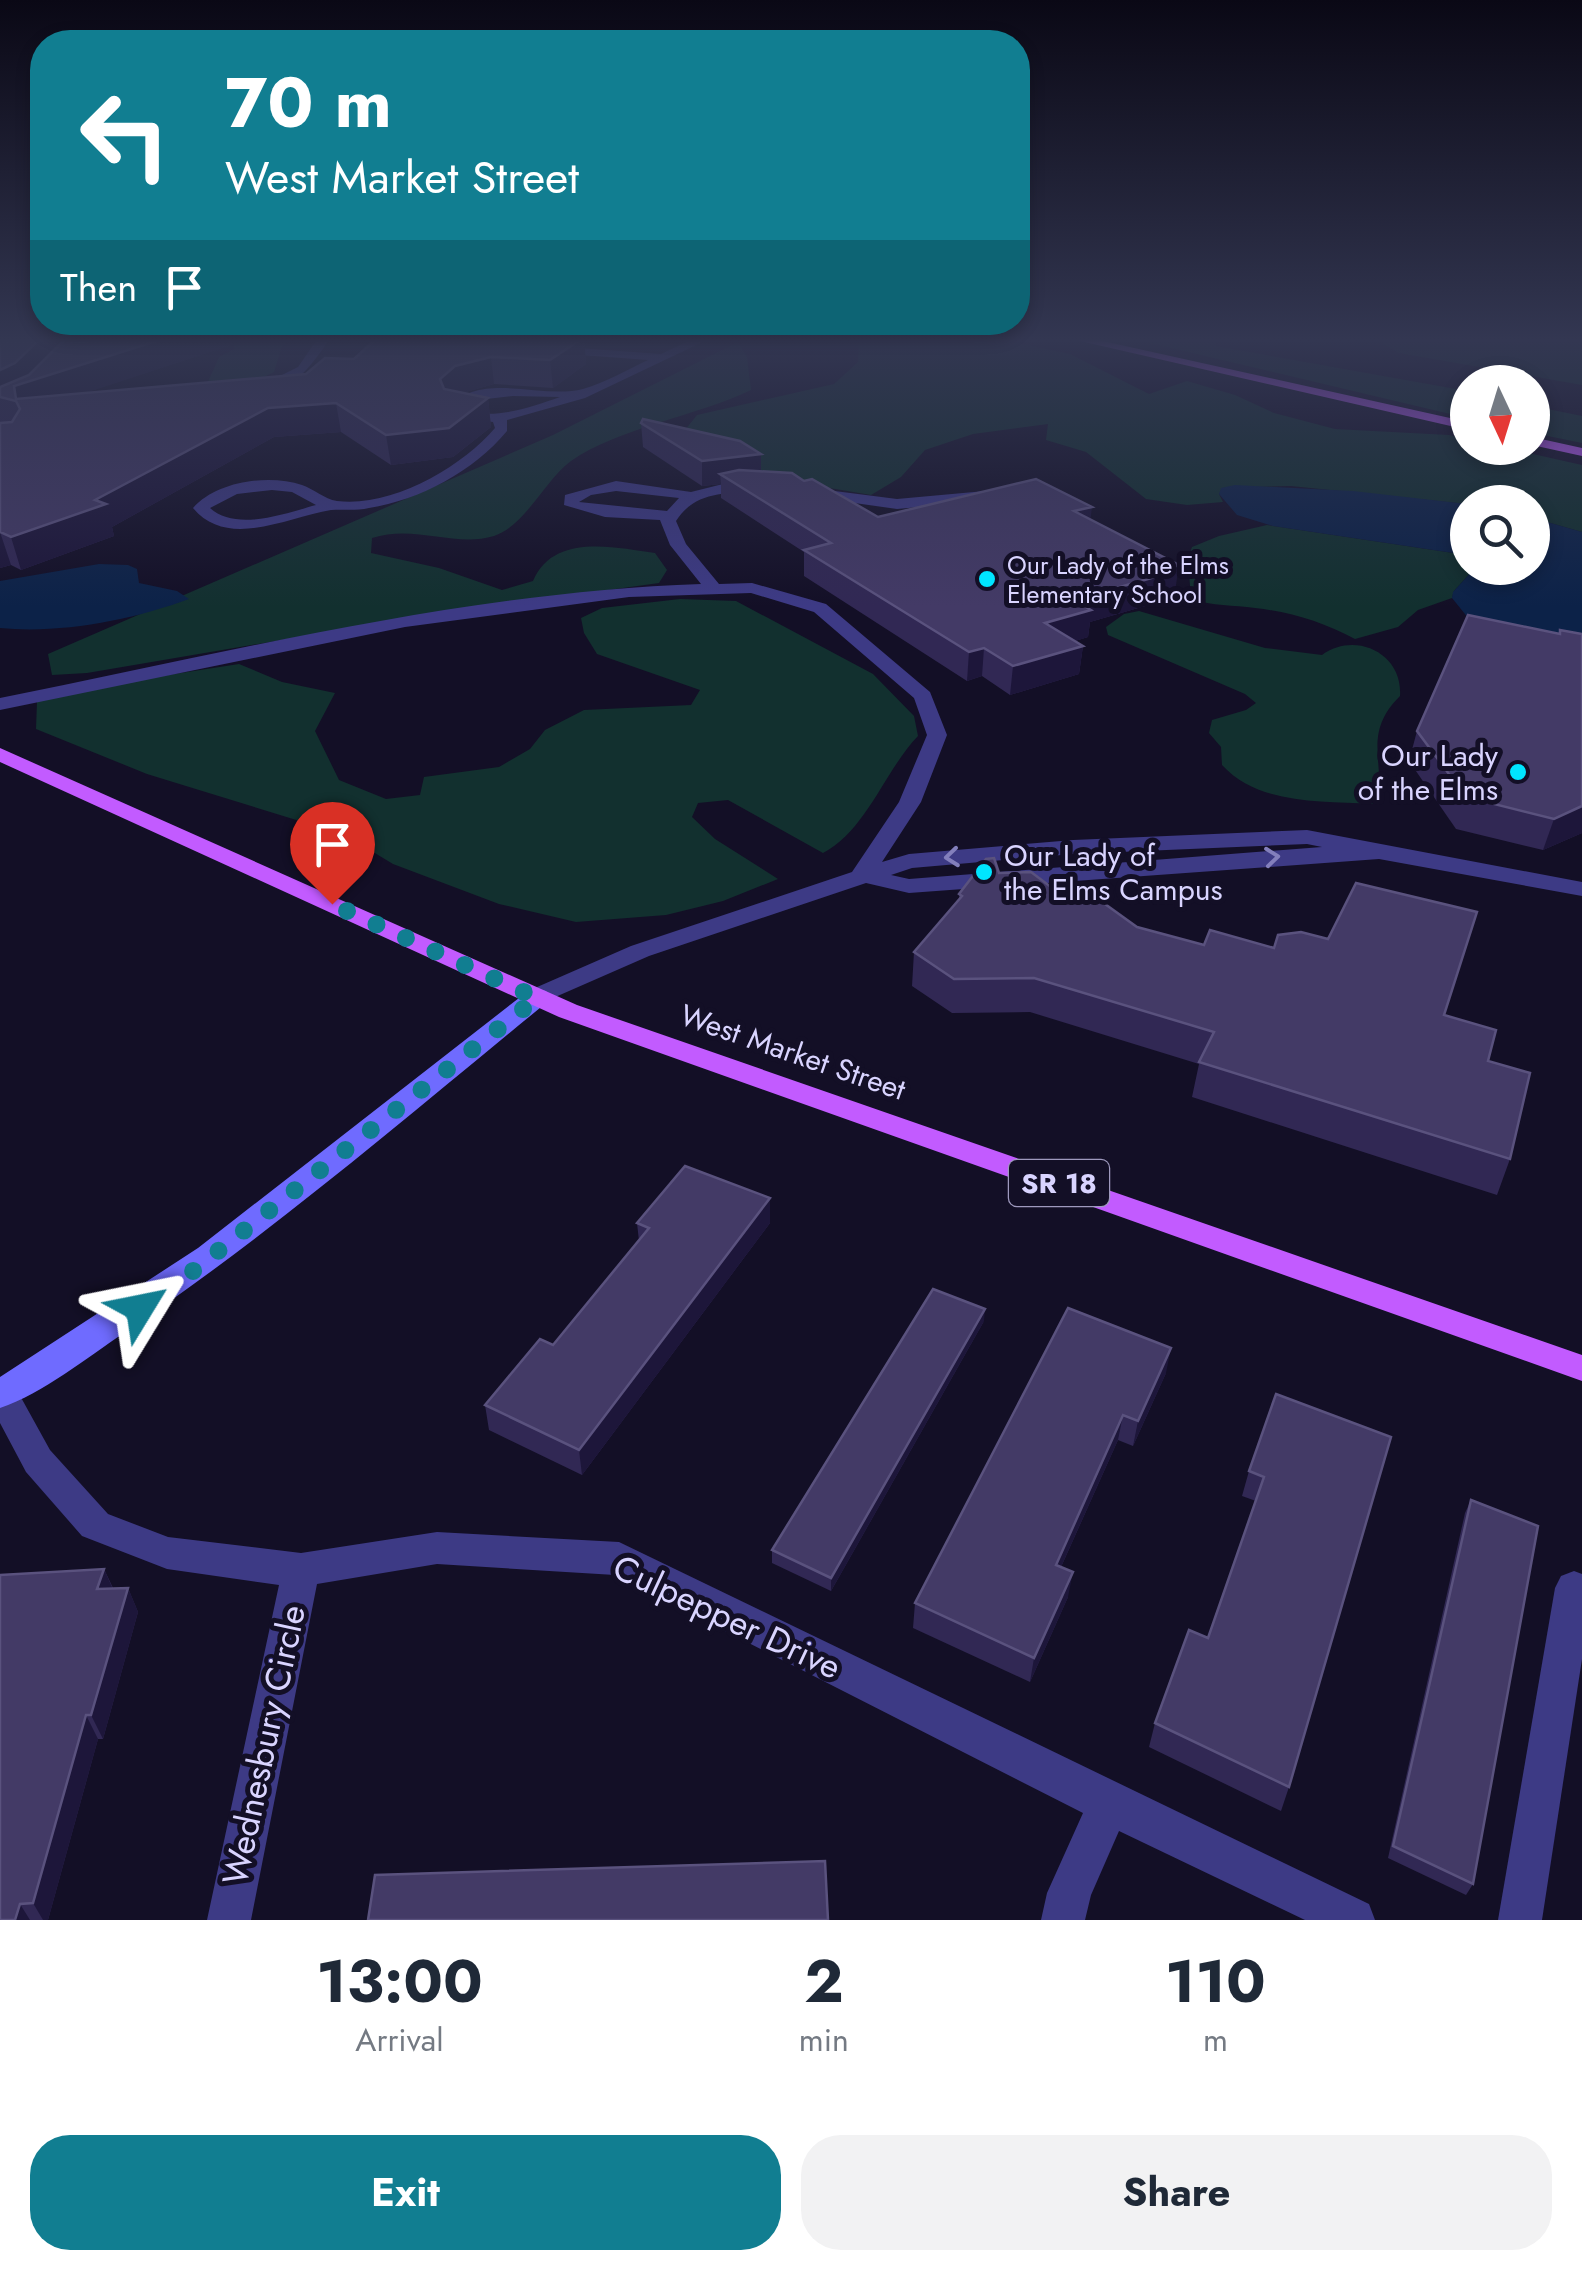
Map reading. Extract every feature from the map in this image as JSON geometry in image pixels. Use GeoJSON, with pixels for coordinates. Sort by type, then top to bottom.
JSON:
{"type":"FeatureCollection","features":[{"type":"Feature","properties":{"kind":"main road"},"geometry":{"type":"LineString","coordinates":[[1550,445],[1582,452]]}},
{"type":"Feature","properties":{"kind":"main road","name":"West Market Street"},"geometry":{"type":"LineString","coordinates":[[0,754],[537,998],[1582,1368]]}},
{"type":"Feature","properties":{"kind":"main road"},"geometry":{"type":"LineString","coordinates":[[1,1394],[113,1327],[193,1271],[537,998]]}},
{"type":"Feature","properties":{"kind":"street"},"geometry":{"type":"LineString","coordinates":[[332,505],[294,488],[262,486],[216,497],[201,508],[217,520],[244,523],[280,519],[332,505],[387,499],[437,478],[477,455],[502,428]]}},
{"type":"Feature","properties":{"kind":"street"},"geometry":{"type":"LineString","coordinates":[[670,516],[587,509],[572,505],[571,498],[596,487],[622,486],[692,497]]}},
{"type":"Feature","properties":{"kind":"street"},"geometry":{"type":"LineString","coordinates":[[714,589],[678,545],[668,521],[670,516],[675,507],[692,497],[723,486],[768,487]]}},
{"type":"Feature","properties":{"kind":"street"},"geometry":{"type":"LineString","coordinates":[[800,492],[897,504],[987,495]]}},
{"type":"Feature","properties":{"kind":"street"},"geometry":{"type":"LineString","coordinates":[[0,704],[405,622],[629,592],[752,588],[820,608],[922,696],[937,735],[910,802],[862,875]]}},
{"type":"Feature","properties":{"kind":"street"},"geometry":{"type":"LineString","coordinates":[[537,998],[640,951],[862,875],[909,886],[1378,852],[1582,888]]}},
{"type":"Feature","properties":{"kind":"street","name":"Culpepper Drive"},"geometry":{"type":"LineString","coordinates":[[1,1394],[38,1462],[95,1525],[167,1553],[300,1570],[437,1548],[619,1559],[1109,1804],[1354,1920]]}},
{"type":"Feature","properties":{"kind":"street","name":"Wednesbury Circle"},"geometry":{"type":"LineString","coordinates":[[229,1920],[300,1570]]}},
{"type":"Feature","properties":{"kind":"street"},"geometry":{"type":"LineString","coordinates":[[1520,1920],[1574,1588]]}},
{"type":"Feature","properties":{"kind":"street"},"geometry":{"type":"LineString","coordinates":[[1063,1920],[1069,1893],[1109,1804]]}},
{"type":"Feature","properties":{"kind":"green space"},"geometry":{"type":"Polygon","coordinates":[[[568,428],[644,428],[571,461],[516,522],[494,536],[465,539],[388,534],[372,538],[371,553],[439,568],[502,590],[533,581],[542,566],[570,549],[621,548],[655,553],[667,570],[659,583],[423,616],[87,673],[52,675],[48,654],[568,428]]]}},
{"type":"Feature","properties":{"kind":"green space"},"geometry":{"type":"Polygon","coordinates":[[[1021,428],[973,434],[925,450],[901,477],[871,495],[788,481],[740,466],[685,430],[1021,428]]]}},
{"type":"Feature","properties":{"kind":"green space"},"geometry":{"type":"Polygon","coordinates":[[[1048,428],[1330,428],[1449,435],[1450,465],[1550,465],[1550,458],[1582,465],[1582,532],[1550,523],[1550,485],[1450,485],[1450,502],[1291,486],[1222,488],[1219,494],[1223,502],[1187,505],[1146,499],[1086,452],[1046,440],[1048,428]]]}},
{"type":"Feature","properties":{"kind":"green space"},"geometry":{"type":"Polygon","coordinates":[[[1550,428],[1582,428],[1582,443],[1550,436],[1550,428]]]}},
{"type":"Feature","properties":{"kind":"green space"},"geometry":{"type":"Polygon","coordinates":[[[1267,525],[1450,552],[1450,585],[1459,585],[1452,598],[1418,610],[1398,627],[1355,639],[1294,615],[1191,599],[1188,559],[1192,547],[1267,525]]]}},
{"type":"Feature","properties":{"kind":"green space"},"geometry":{"type":"Polygon","coordinates":[[[680,599],[736,601],[873,674],[914,716],[918,736],[851,830],[823,853],[728,800],[698,803],[692,817],[715,839],[778,879],[723,901],[666,915],[576,922],[499,904],[393,864],[345,835],[147,774],[36,729],[37,702],[71,690],[239,664],[282,682],[335,693],[315,731],[339,780],[386,799],[420,795],[424,777],[499,767],[530,749],[545,730],[584,710],[691,705],[700,690],[597,654],[584,633],[581,618],[602,608],[680,599]]]}},
{"type":"Feature","properties":{"kind":"green space"},"geometry":{"type":"Polygon","coordinates":[[[1139,611],[1265,648],[1322,655],[1349,645],[1375,650],[1394,668],[1400,696],[1379,731],[1380,796],[1372,804],[1311,801],[1272,794],[1237,778],[1222,765],[1221,747],[1209,733],[1212,720],[1256,703],[1245,694],[1108,635],[1106,627],[1124,614],[1139,611]]]}},
{"type":"Feature","properties":{"kind":"water"},"geometry":{"type":"Polygon","coordinates":[[[1235,485],[1353,491],[1450,502],[1450,552],[1273,526],[1237,515],[1219,494],[1221,488],[1235,485]]]}},
{"type":"Feature","properties":{"kind":"water"},"geometry":{"type":"Polygon","coordinates":[[[1550,523],[1582,532],[1582,638],[1469,619],[1452,598],[1459,585],[1550,585],[1550,523]]]}},
{"type":"Feature","properties":{"kind":"water"},"geometry":{"type":"Polygon","coordinates":[[[99,564],[128,565],[137,569],[139,583],[177,591],[189,599],[96,624],[0,628],[0,581],[99,564]]]}},
{"type":"Feature","properties":{"kind":"building"},"geometry":{"type":"Polygon","coordinates":[[[0,428],[231,428],[95,500],[106,504],[11,537],[0,532],[0,428]]]}},
{"type":"Feature","properties":{"kind":"building"},"geometry":{"type":"Polygon","coordinates":[[[374,428],[450,428],[449,428],[386,435],[374,428]]]}},
{"type":"Feature","properties":{"kind":"building"},"geometry":{"type":"Polygon","coordinates":[[[648,428],[681,428],[740,441],[761,454],[702,461],[648,428]]]}},
{"type":"Feature","properties":{"kind":"building"},"geometry":{"type":"Polygon","coordinates":[[[739,470],[792,473],[804,481],[812,479],[878,517],[1036,479],[1092,507],[1074,511],[1179,565],[1167,569],[1173,572],[1074,600],[1091,610],[1045,623],[1083,646],[1013,666],[984,648],[969,652],[804,550],[831,543],[720,474],[739,470]]]}},
{"type":"Feature","properties":{"kind":"building","name":"Our Lady of the Elms"},"geometry":{"type":"Polygon","coordinates":[[[1468,615],[1560,634],[1560,630],[1582,634],[1582,806],[1554,819],[1466,797],[1417,731],[1468,615]]]}},
{"type":"Feature","properties":{"kind":"building"},"geometry":{"type":"Polygon","coordinates":[[[994,858],[999,873],[1031,872],[1051,887],[1080,886],[1137,927],[1204,945],[1210,930],[1274,948],[1278,935],[1301,932],[1328,939],[1356,883],[1477,912],[1444,1015],[1496,1030],[1488,1061],[1530,1073],[1510,1159],[1199,1062],[1214,1032],[1034,978],[954,979],[914,952],[962,896],[959,894],[986,859],[994,858]]]}},
{"type":"Feature","properties":{"kind":"building"},"geometry":{"type":"Polygon","coordinates":[[[685,1166],[770,1198],[579,1450],[485,1405],[540,1339],[553,1345],[649,1228],[637,1223],[685,1166]]]}},
{"type":"Feature","properties":{"kind":"building"},"geometry":{"type":"Polygon","coordinates":[[[933,1289],[985,1309],[831,1578],[772,1550],[933,1289]]]}},
{"type":"Feature","properties":{"kind":"building"},"geometry":{"type":"Polygon","coordinates":[[[1068,1308],[1171,1348],[1138,1421],[1123,1415],[1056,1565],[1073,1572],[1034,1658],[915,1603],[1068,1308]]]}},
{"type":"Feature","properties":{"kind":"building"},"geometry":{"type":"Polygon","coordinates":[[[1276,1394],[1391,1437],[1289,1787],[1155,1723],[1189,1630],[1208,1638],[1264,1477],[1249,1471],[1276,1394]]]}},
{"type":"Feature","properties":{"kind":"building"},"geometry":{"type":"Polygon","coordinates":[[[1471,1500],[1538,1526],[1473,1884],[1393,1846],[1471,1500]]]}},
{"type":"Feature","properties":{"kind":"building"},"geometry":{"type":"Polygon","coordinates":[[[104,1569],[97,1589],[128,1588],[91,1715],[86,1715],[33,1903],[20,1904],[15,1920],[0,1920],[0,1575],[104,1569]]]}},
{"type":"Feature","properties":{"kind":"building"},"geometry":{"type":"Polygon","coordinates":[[[825,1861],[828,1920],[368,1920],[375,1875],[825,1861]]]}},
{"type":"Feature","properties":{"kind":"place","name":"Our Lady of the Elms Elementary School"},"geometry":{"type":"Point","coordinates":[987,579]}},
{"type":"Feature","properties":{"kind":"place","name":"Our Lady of the Elms"},"geometry":{"type":"Point","coordinates":[1518,772]}},
{"type":"Feature","properties":{"kind":"place","name":"Our Lady of the Elms Campus"},"geometry":{"type":"Point","coordinates":[984,872]}},
{"type":"Feature","properties":{"kind":"route"},"geometry":{"type":"LineString","coordinates":[[140,1308],[193,1271],[537,998],[332,904]]}}]}
